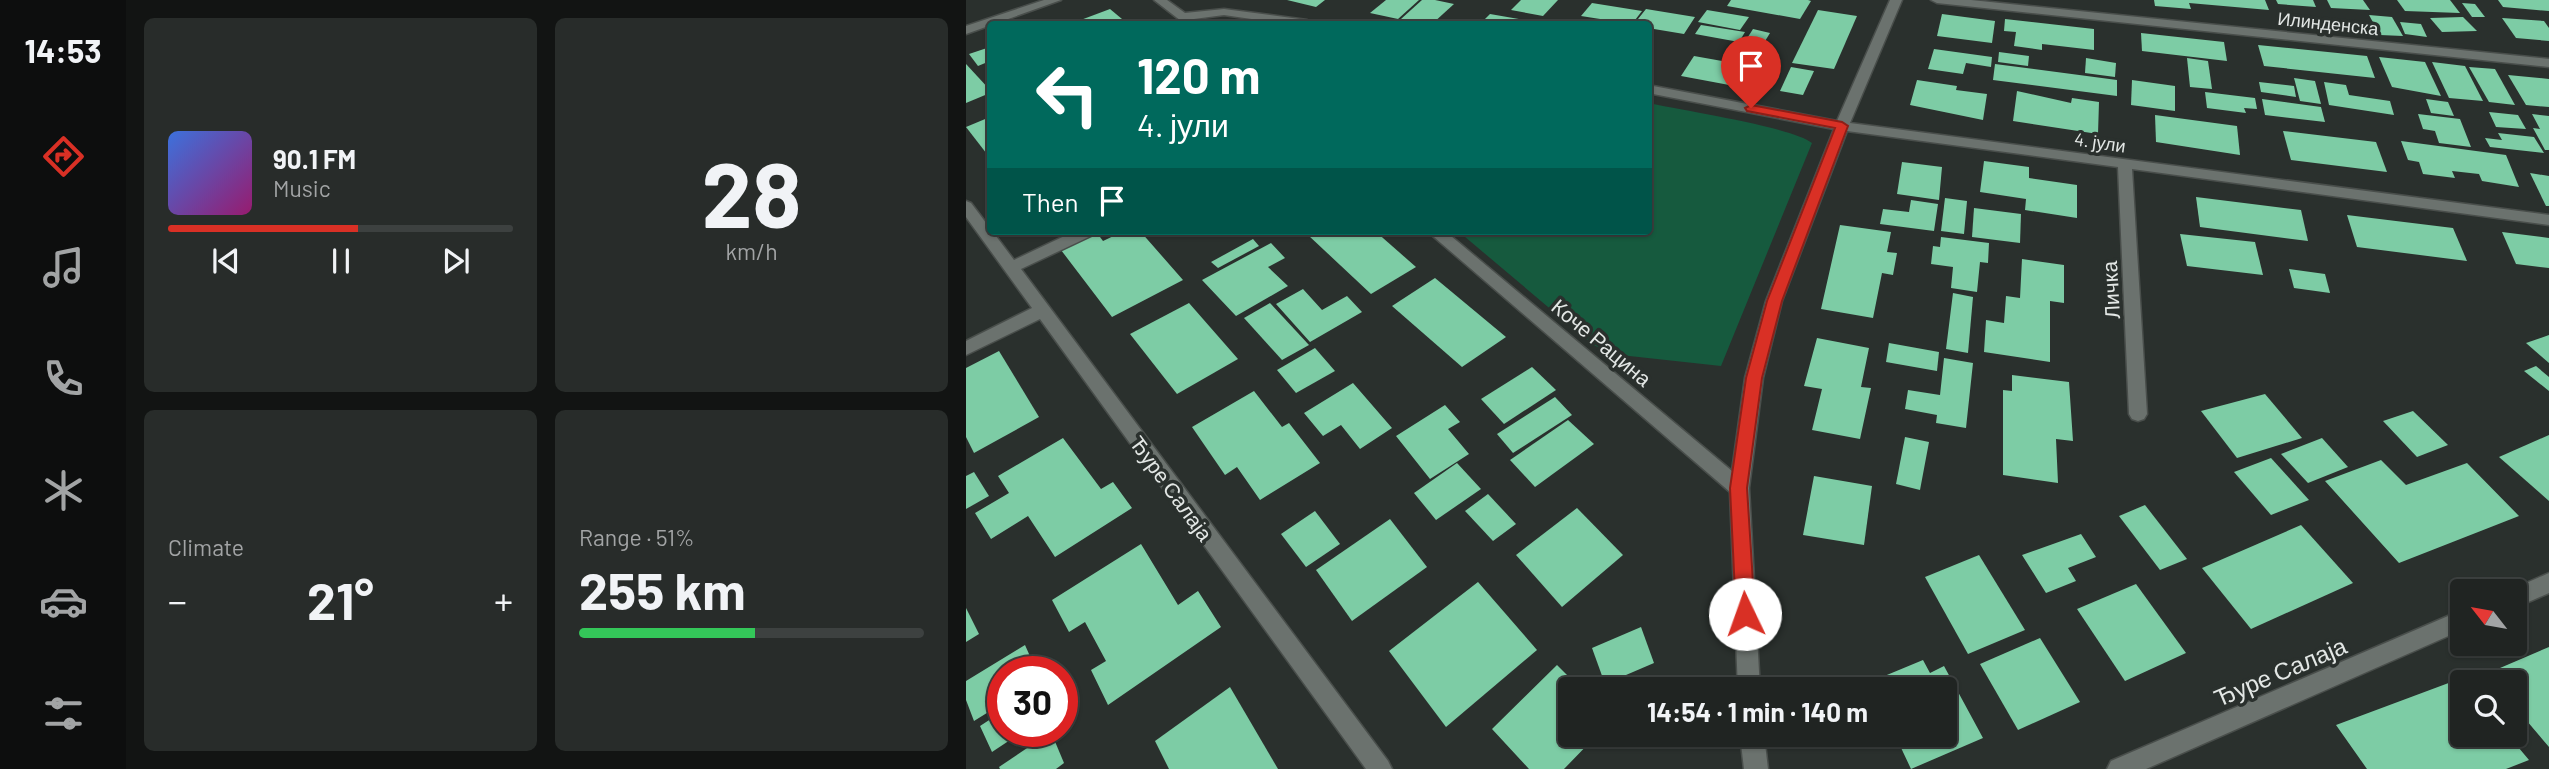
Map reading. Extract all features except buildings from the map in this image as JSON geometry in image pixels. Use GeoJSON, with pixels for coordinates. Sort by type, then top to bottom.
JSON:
{"type":"FeatureCollection","features":[{"type":"Feature","properties":{"kind":"street"},"geometry":{"type":"LineString","coordinates":[[993,21],[1055,0]]}},
{"type":"Feature","properties":{"kind":"street"},"geometry":{"type":"LineString","coordinates":[[1160,0],[1188,21],[1224,12],[1286,21]]}},
{"type":"Feature","properties":{"kind":"street"},"geometry":{"type":"LineString","coordinates":[[1748,677],[1739,488],[1754,378],[1774,301],[1842,126],[1896,0]]}},
{"type":"Feature","properties":{"kind":"street","name":"Илинденска"},"geometry":{"type":"LineString","coordinates":[[1937,0],[2549,63]]}},
{"type":"Feature","properties":{"kind":"street"},"geometry":{"type":"LineString","coordinates":[[966,30],[987,23]]}},
{"type":"Feature","properties":{"kind":"street","name":"4. јули"},"geometry":{"type":"LineString","coordinates":[[1652,90],[1842,126],[2549,220]]}},
{"type":"Feature","properties":{"kind":"street","name":"Личка"},"geometry":{"type":"LineString","coordinates":[[2125,164],[2137,414]]}},
{"type":"Feature","properties":{"kind":"street","name":"Ђуре Салаја"},"geometry":{"type":"LineString","coordinates":[[966,206],[1380,769]]}},
{"type":"Feature","properties":{"kind":"street"},"geometry":{"type":"LineString","coordinates":[[1010,268],[1080,235]]}},
{"type":"Feature","properties":{"kind":"street","name":"Коче Рацина"},"geometry":{"type":"LineString","coordinates":[[1440,235],[1739,488]]}},
{"type":"Feature","properties":{"kind":"street"},"geometry":{"type":"LineString","coordinates":[[966,349],[1041,311]]}},
{"type":"Feature","properties":{"kind":"street"},"geometry":{"type":"LineString","coordinates":[[2527,593],[2549,583]]}},
{"type":"Feature","properties":{"kind":"street","name":"Ђуре Салаја"},"geometry":{"type":"LineString","coordinates":[[2119,769],[2450,625]]}},
{"type":"Feature","properties":{"kind":"street"},"geometry":{"type":"LineString","coordinates":[[1753,747],[1756,769]]}},
{"type":"Feature","properties":{"kind":"green space"},"geometry":{"type":"Polygon","coordinates":[[[1652,104],[1760,125],[1812,143],[1721,366],[1611,354],[1592,344],[1463,235],[1652,235],[1652,104]]]}},
{"type":"Feature","properties":{"kind":"route"},"geometry":{"type":"LineString","coordinates":[[1745,614],[1739,488],[1754,378],[1774,301],[1842,126],[1751,108]]}}]}
